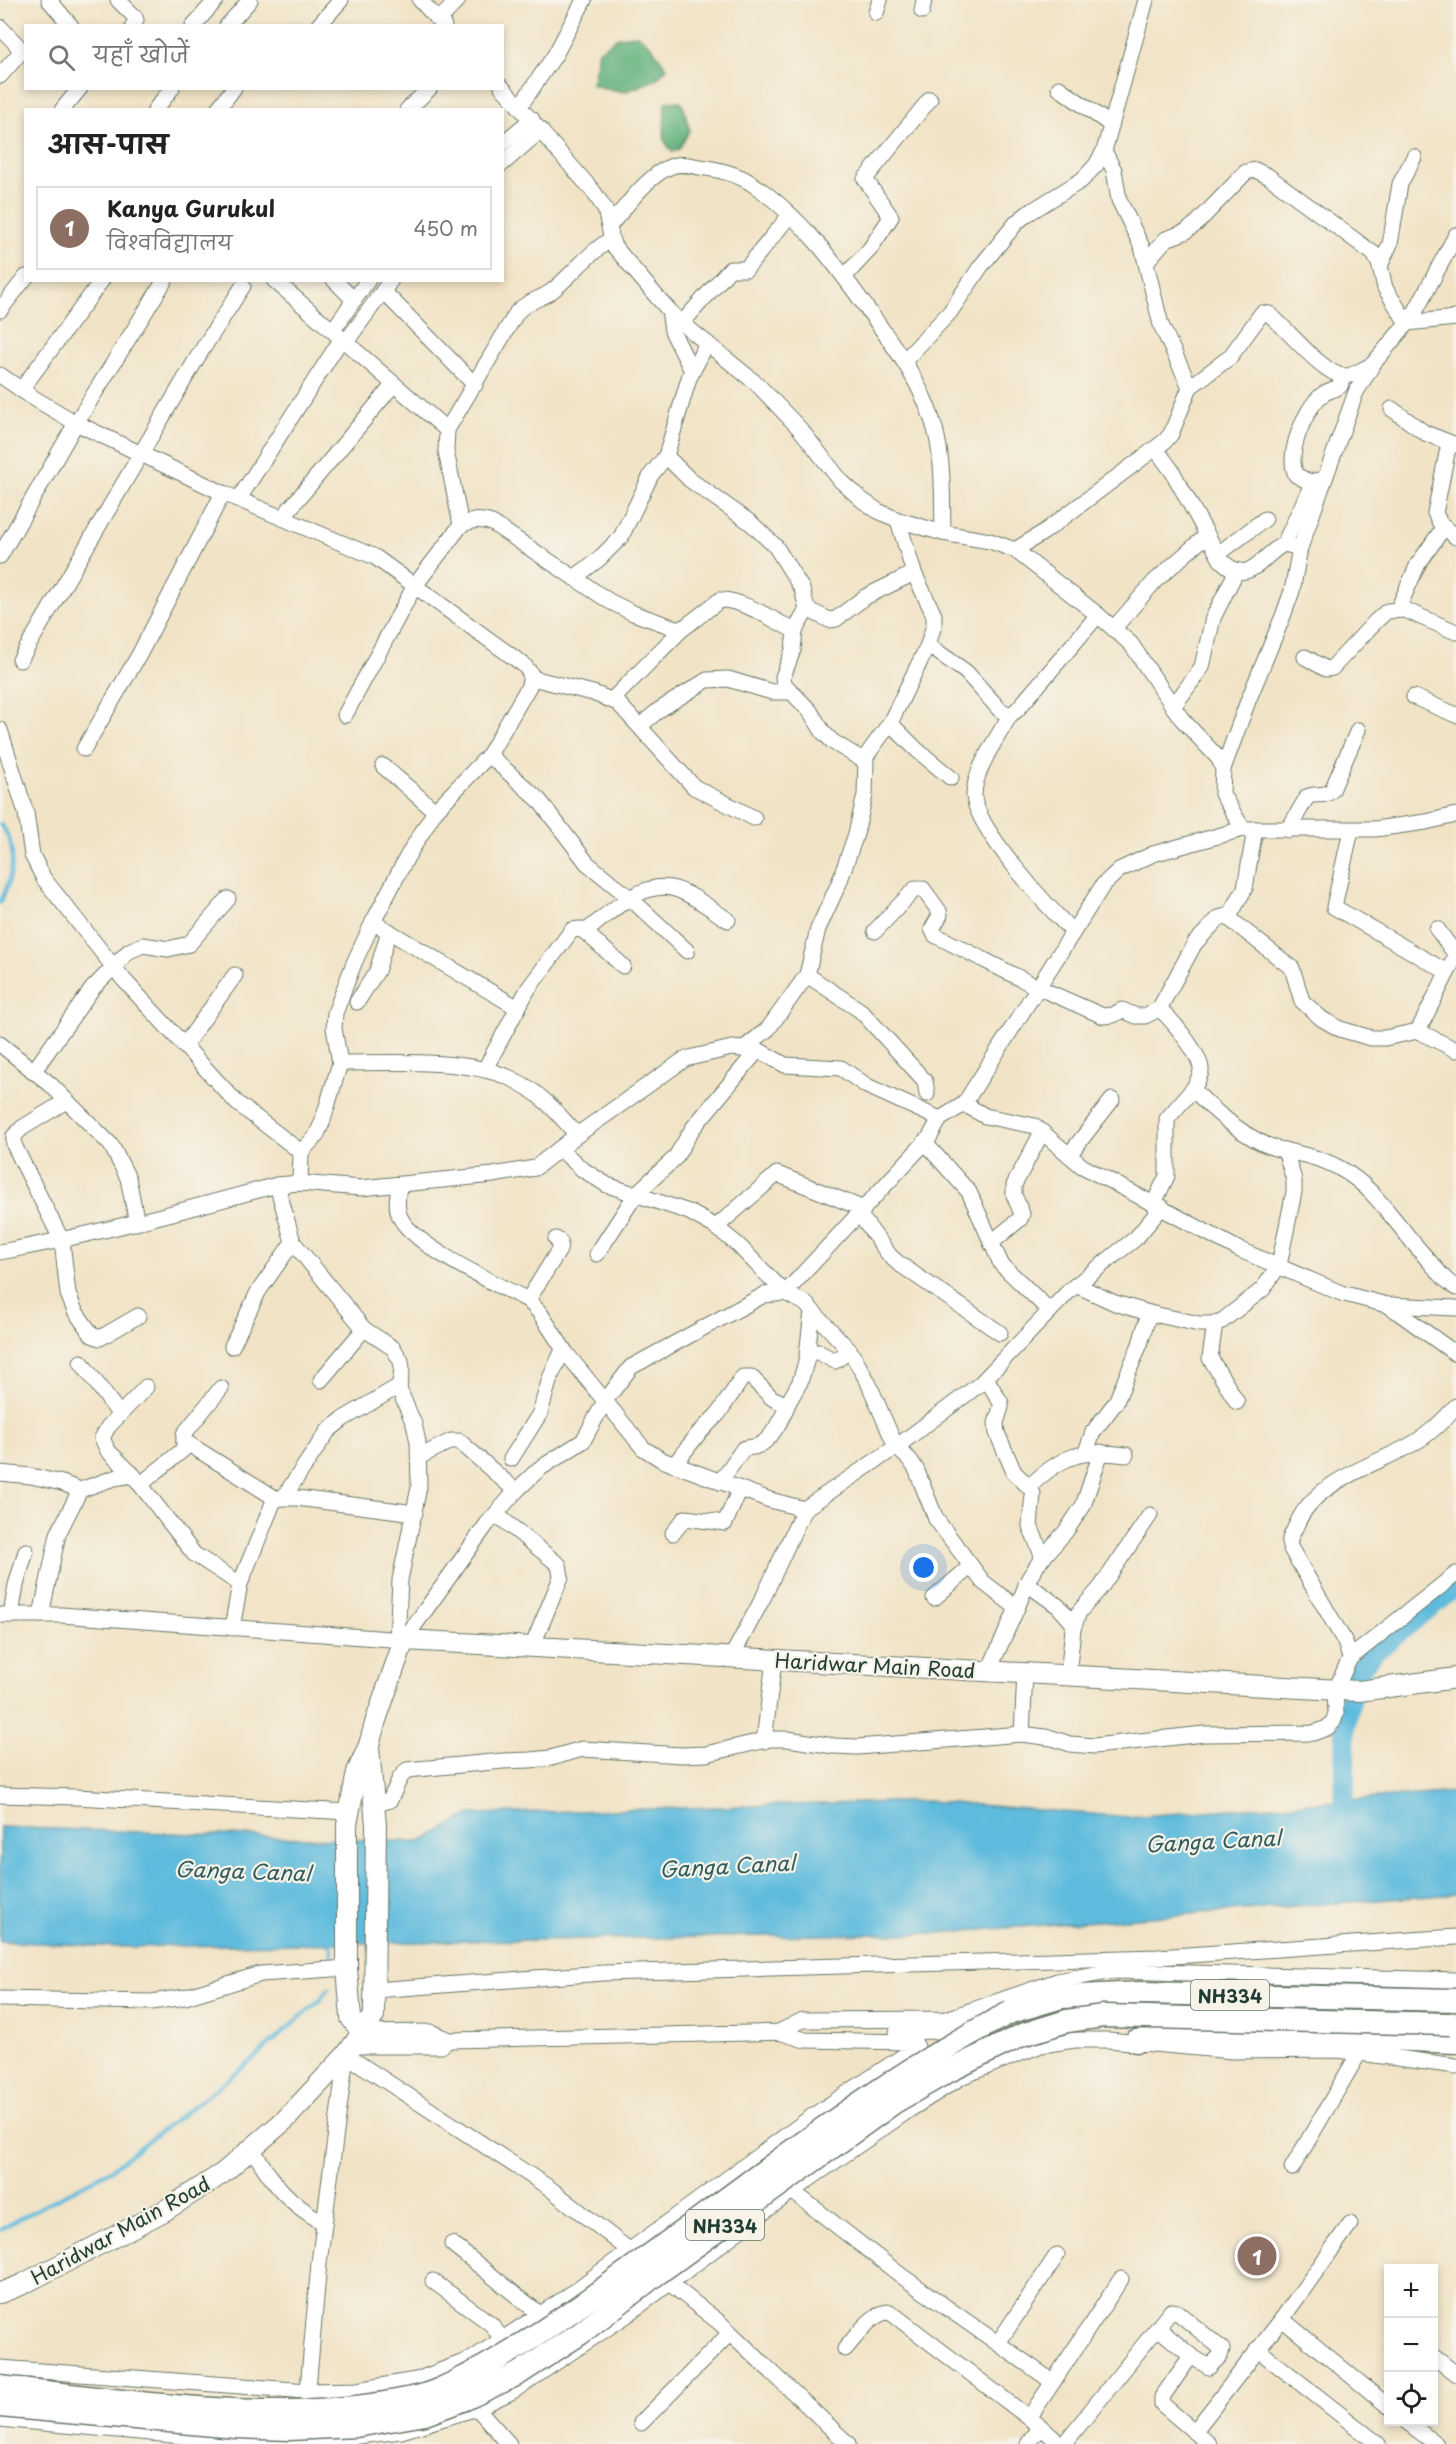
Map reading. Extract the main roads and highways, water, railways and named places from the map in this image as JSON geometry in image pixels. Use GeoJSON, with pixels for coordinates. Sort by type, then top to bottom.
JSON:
{"type":"FeatureCollection","features":[{"type":"Feature","properties":{"kind":"highway","name":"NH334"},"geometry":{"type":"LineString","coordinates":[[0,2387],[217,2409],[298,2412],[340,2409],[415,2398],[450,2384],[507,2355],[638,2265],[855,2106],[953,2043],[1011,2012],[1062,1997],[1140,1993],[1455,1993]]}},
{"type":"Feature","properties":{"kind":"highway","name":"NH334"},"geometry":{"type":"LineString","coordinates":[[0,2406],[224,2426],[289,2429],[356,2426],[425,2414],[465,2399],[518,2374],[581,2333],[658,2273],[893,2103],[947,2072],[1041,2027],[1103,2016],[1454,2030]]}},
{"type":"Feature","properties":{"kind":"highway"},"geometry":{"type":"LineString","coordinates":[[1136,2041],[1176,2034],[1454,2030]]}},
{"type":"Feature","properties":{"kind":"main road","name":"Haridwar Main Road"},"geometry":{"type":"LineString","coordinates":[[353,2045],[347,1964],[348,1818],[357,1772],[369,1745],[401,1640],[1345,1691],[1456,1678]]}},
{"type":"Feature","properties":{"kind":"main road","name":"Haridwar Main Road"},"geometry":{"type":"LineString","coordinates":[[0,2293],[21,2285],[164,2211],[223,2173],[286,2119],[353,2045],[374,2016],[376,1825],[369,1745]]}},
{"type":"Feature","properties":{"kind":"water","name":"Ganga Canal"},"geometry":{"type":"Polygon","coordinates":[[[1456,1792],[1456,1894],[938,1933],[118,1947],[0,1941],[0,1827],[420,1842],[471,1814],[927,1801],[1129,1817],[1456,1792]]]}},
{"type":"Feature","properties":{"kind":"waterway"},"geometry":{"type":"LineString","coordinates":[[0,824],[10,842],[12,852],[11,873],[0,903]]}},
{"type":"Feature","properties":{"kind":"waterway"},"geometry":{"type":"LineString","coordinates":[[1344,1829],[1345,1729],[1353,1680],[1370,1655],[1456,1586]]}},
{"type":"Feature","properties":{"kind":"waterway"},"geometry":{"type":"LineString","coordinates":[[331,1963],[332,1940]]}},
{"type":"Feature","properties":{"kind":"waterway"},"geometry":{"type":"LineString","coordinates":[[0,2229],[109,2171],[244,2067],[320,2000],[329,1989]]}},
{"type":"Feature","properties":{"kind":"place","name":"Kanya Gurukul"},"geometry":{"type":"Point","coordinates":[1257,2256]}}]}
